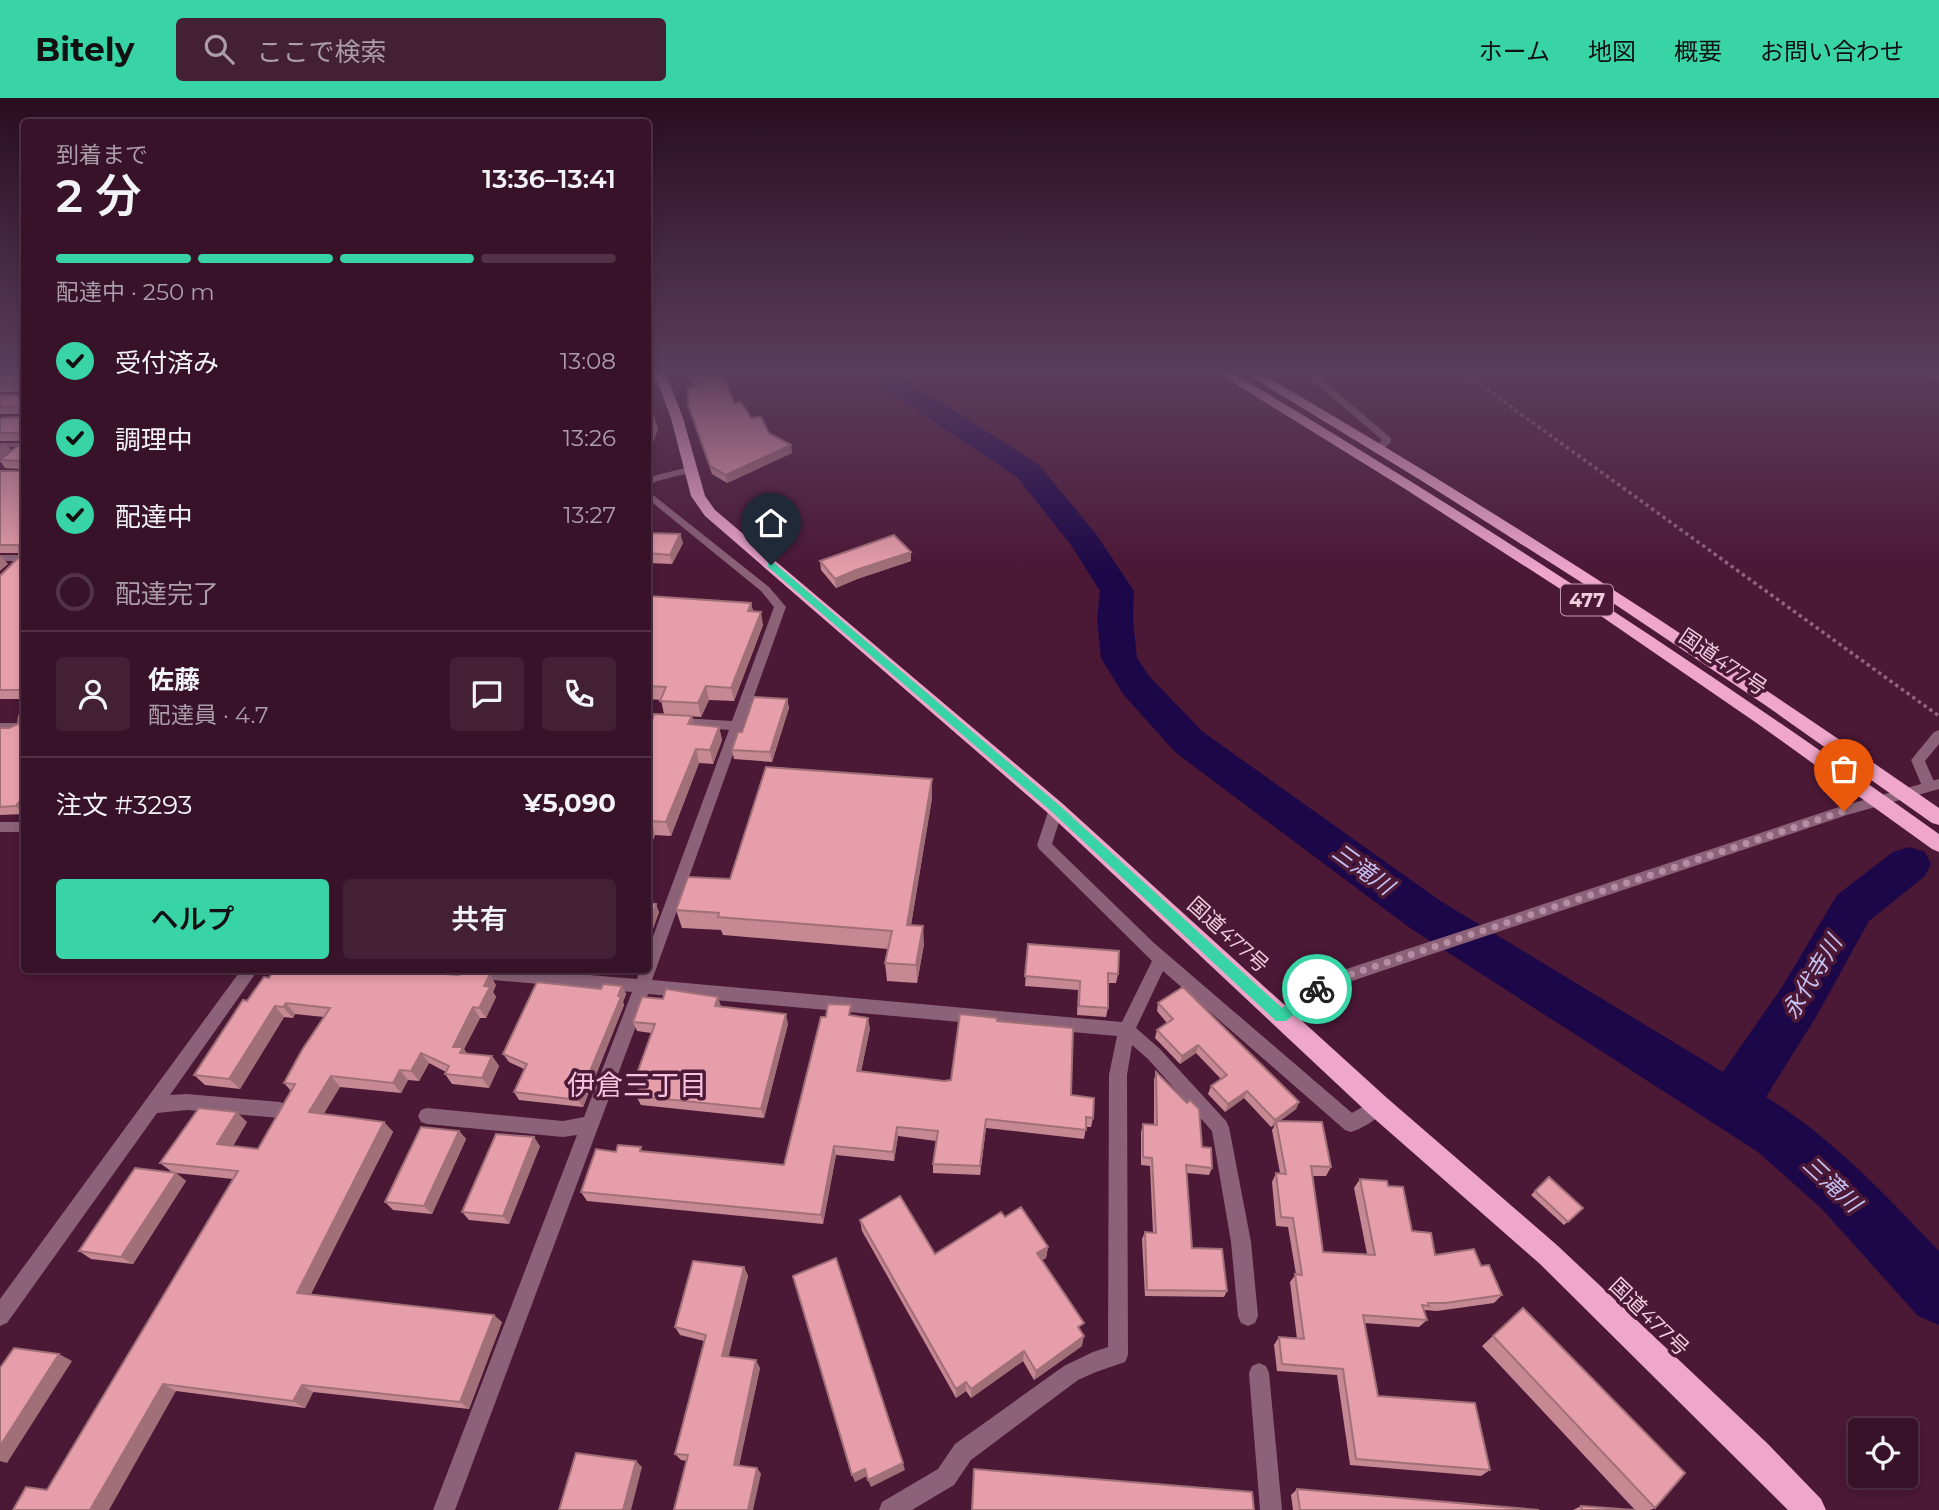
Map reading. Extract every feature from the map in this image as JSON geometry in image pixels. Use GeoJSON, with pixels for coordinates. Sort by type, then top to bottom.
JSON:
{"type":"FeatureCollection","features":[{"type":"Feature","properties":{"kind":"highway","name":"国道477号"},"geometry":{"type":"LineString","coordinates":[[682,439],[698,496],[710,513],[1056,809],[1378,1107],[1549,1255],[1757,1455],[1810,1510]]}},
{"type":"Feature","properties":{"kind":"highway","name":"国道477号"},"geometry":{"type":"LineString","coordinates":[[1335,439],[1485,532],[1688,668],[1939,844]]}},
{"type":"Feature","properties":{"kind":"highway","name":"国道477号"},"geometry":{"type":"LineString","coordinates":[[1366,439],[1683,641],[1939,818]]}},
{"type":"Feature","properties":{"kind":"street"},"geometry":{"type":"LineString","coordinates":[[1380,447],[1387,439]]}},
{"type":"Feature","properties":{"kind":"street"},"geometry":{"type":"LineString","coordinates":[[8,460],[21,449]]}},
{"type":"Feature","properties":{"kind":"street"},"geometry":{"type":"LineString","coordinates":[[651,480],[689,470]]}},
{"type":"Feature","properties":{"kind":"street"},"geometry":{"type":"LineString","coordinates":[[651,496],[765,589],[780,607],[651,962]]}},
{"type":"Feature","properties":{"kind":"street"},"geometry":{"type":"LineString","coordinates":[[0,558],[21,558]]}},
{"type":"Feature","properties":{"kind":"street"},"geometry":{"type":"LineString","coordinates":[[0,581],[21,561]]}},
{"type":"Feature","properties":{"kind":"street"},"geometry":{"type":"LineString","coordinates":[[651,720],[737,726]]}},
{"type":"Feature","properties":{"kind":"street"},"geometry":{"type":"LineString","coordinates":[[0,727],[21,727]]}},
{"type":"Feature","properties":{"kind":"street"},"geometry":{"type":"LineString","coordinates":[[1281,1016],[1325,983],[1844,811],[1935,785],[1918,760],[1939,735]]}},
{"type":"Feature","properties":{"kind":"street"},"geometry":{"type":"LineString","coordinates":[[1056,809],[1044,845],[1161,959],[1351,1124],[1378,1107]]}},
{"type":"Feature","properties":{"kind":"street"},"geometry":{"type":"LineString","coordinates":[[0,827],[21,827]]}},
{"type":"Feature","properties":{"kind":"street"},"geometry":{"type":"LineString","coordinates":[[890,1510],[946,1477],[963,1452],[1071,1373],[1093,1362],[1118,1355],[1118,1075],[1128,1030],[1161,959]]}},
{"type":"Feature","properties":{"kind":"street"},"geometry":{"type":"LineString","coordinates":[[0,1315],[248,973]]}},
{"type":"Feature","properties":{"kind":"street"},"geometry":{"type":"LineString","coordinates":[[491,973],[1128,1030],[1154,1054],[1220,1128],[1241,1242],[1248,1316]]}},
{"type":"Feature","properties":{"kind":"street"},"geometry":{"type":"LineString","coordinates":[[444,1510],[647,973]]}},
{"type":"Feature","properties":{"kind":"street"},"geometry":{"type":"LineString","coordinates":[[153,1105],[187,1102],[280,1110]]}},
{"type":"Feature","properties":{"kind":"street"},"geometry":{"type":"LineString","coordinates":[[427,1116],[563,1129],[589,1124]]}},
{"type":"Feature","properties":{"kind":"street"},"geometry":{"type":"LineString","coordinates":[[1259,1373],[1271,1510]]}},
{"type":"Feature","properties":{"kind":"lane"},"geometry":{"type":"LineString","coordinates":[[0,445],[21,446]]}},
{"type":"Feature","properties":{"kind":"path"},"geometry":{"type":"LineString","coordinates":[[1555,439],[1939,716]]}},
{"type":"Feature","properties":{"kind":"building"},"geometry":{"type":"Polygon","coordinates":[[[21,439],[21,690],[0,690],[0,576],[19,557],[19,545],[0,545],[0,471],[20,471],[20,461],[0,460],[20,444],[21,439]]]}},
{"type":"Feature","properties":{"kind":"building"},"geometry":{"type":"Polygon","coordinates":[[[700,439],[780,439],[791,445],[726,475],[710,466],[700,439]]]}},
{"type":"Feature","properties":{"kind":"building"},"geometry":{"type":"Polygon","coordinates":[[[651,533],[680,534],[670,555],[651,553],[651,533]]]}},
{"type":"Feature","properties":{"kind":"building"},"geometry":{"type":"Polygon","coordinates":[[[894,535],[911,552],[835,579],[820,561],[894,535]]]}},
{"type":"Feature","properties":{"kind":"building"},"geometry":{"type":"Polygon","coordinates":[[[651,596],[751,603],[748,611],[761,612],[731,688],[706,686],[698,703],[660,701],[666,687],[651,686],[651,596]]]}},
{"type":"Feature","properties":{"kind":"building"},"geometry":{"type":"Polygon","coordinates":[[[754,697],[787,699],[770,752],[732,750],[738,732],[742,732],[754,697]]]}},
{"type":"Feature","properties":{"kind":"building"},"geometry":{"type":"Polygon","coordinates":[[[21,714],[21,802],[16,806],[0,807],[0,728],[18,724],[21,714]]]}},
{"type":"Feature","properties":{"kind":"building"},"geometry":{"type":"Polygon","coordinates":[[[654,714],[692,716],[688,724],[719,727],[710,750],[696,749],[666,822],[651,821],[651,722],[654,714]]]}},
{"type":"Feature","properties":{"kind":"building"},"geometry":{"type":"Polygon","coordinates":[[[766,767],[932,779],[907,925],[923,926],[916,965],[885,963],[892,931],[718,917],[719,913],[676,910],[688,877],[730,879],[766,767]]]}},
{"type":"Feature","properties":{"kind":"building"},"geometry":{"type":"Polygon","coordinates":[[[651,903],[656,904],[651,917],[651,903]]]}},
{"type":"Feature","properties":{"kind":"building"},"geometry":{"type":"Polygon","coordinates":[[[1028,944],[1119,951],[1118,974],[1108,973],[1108,1008],[1079,1006],[1080,981],[1025,976],[1028,944]]]}},
{"type":"Feature","properties":{"kind":"building"},"geometry":{"type":"Polygon","coordinates":[[[272,973],[490,974],[484,986],[490,987],[479,1008],[473,1007],[453,1047],[463,1047],[460,1053],[492,1056],[482,1078],[445,1074],[449,1066],[421,1053],[411,1071],[400,1070],[393,1083],[331,1076],[309,1112],[384,1122],[297,1293],[494,1315],[460,1402],[302,1385],[293,1401],[163,1384],[90,1510],[13,1510],[26,1487],[47,1490],[238,1171],[160,1163],[199,1108],[237,1112],[217,1144],[258,1149],[295,1084],[284,1083],[330,1008],[286,1003],[283,1007],[275,1006],[229,1079],[194,1075],[243,1000],[247,1001],[264,977],[269,978],[272,973]]]}},
{"type":"Feature","properties":{"kind":"building"},"geometry":{"type":"Polygon","coordinates":[[[537,982],[601,989],[603,984],[622,986],[618,996],[621,997],[578,1100],[514,1092],[527,1064],[503,1054],[537,982]]]}},
{"type":"Feature","properties":{"kind":"building"},"geometry":{"type":"Polygon","coordinates":[[[1183,987],[1299,1102],[1275,1120],[1247,1091],[1228,1104],[1211,1086],[1227,1075],[1198,1045],[1182,1056],[1157,1030],[1173,1019],[1158,1003],[1183,987]]]}},
{"type":"Feature","properties":{"kind":"building"},"geometry":{"type":"Polygon","coordinates":[[[666,989],[718,997],[715,1006],[786,1014],[761,1109],[636,1096],[642,1080],[635,1079],[655,1024],[633,1022],[642,997],[663,999],[666,989]]]}},
{"type":"Feature","properties":{"kind":"building"},"geometry":{"type":"Polygon","coordinates":[[[828,1004],[851,1005],[849,1015],[868,1018],[857,1071],[944,1081],[951,1080],[960,1014],[997,1018],[997,1021],[1073,1028],[1071,1095],[1094,1098],[1093,1118],[1086,1117],[1086,1130],[986,1119],[980,1166],[933,1164],[938,1131],[897,1127],[893,1152],[834,1146],[821,1215],[581,1192],[596,1149],[616,1152],[618,1145],[641,1147],[640,1151],[784,1165],[821,1017],[826,1017],[828,1004]]]}},
{"type":"Feature","properties":{"kind":"building"},"geometry":{"type":"Polygon","coordinates":[[[1156,1072],[1187,1103],[1190,1100],[1199,1109],[1202,1147],[1211,1148],[1212,1168],[1186,1165],[1192,1248],[1222,1249],[1227,1291],[1147,1290],[1145,1232],[1156,1233],[1152,1158],[1143,1157],[1143,1124],[1157,1125],[1156,1072]]]}},
{"type":"Feature","properties":{"kind":"building"},"geometry":{"type":"Polygon","coordinates":[[[1276,1121],[1322,1122],[1331,1167],[1311,1166],[1323,1252],[1375,1255],[1360,1179],[1387,1181],[1388,1186],[1403,1187],[1412,1231],[1431,1233],[1435,1255],[1474,1249],[1481,1266],[1489,1265],[1502,1295],[1428,1303],[1429,1306],[1422,1305],[1427,1320],[1363,1315],[1378,1396],[1475,1403],[1490,1470],[1356,1459],[1343,1369],[1282,1364],[1279,1337],[1304,1339],[1295,1274],[1302,1275],[1293,1218],[1281,1217],[1276,1173],[1286,1174],[1276,1121]]]}},
{"type":"Feature","properties":{"kind":"building"},"geometry":{"type":"Polygon","coordinates":[[[421,1127],[459,1131],[424,1206],[385,1202],[421,1127]]]}},
{"type":"Feature","properties":{"kind":"building"},"geometry":{"type":"Polygon","coordinates":[[[496,1134],[534,1137],[503,1216],[462,1212],[496,1134]]]}},
{"type":"Feature","properties":{"kind":"building"},"geometry":{"type":"Polygon","coordinates":[[[135,1168],[176,1173],[121,1257],[79,1251],[135,1168]]]}},
{"type":"Feature","properties":{"kind":"building"},"geometry":{"type":"Polygon","coordinates":[[[1549,1177],[1583,1208],[1568,1222],[1535,1191],[1549,1177]]]}},
{"type":"Feature","properties":{"kind":"building"},"geometry":{"type":"Polygon","coordinates":[[[900,1196],[935,1254],[1001,1212],[1005,1217],[1021,1207],[1048,1247],[1037,1253],[1084,1323],[1078,1327],[1084,1336],[1036,1371],[1024,1351],[971,1389],[966,1382],[956,1389],[860,1220],[900,1196]]]}},
{"type":"Feature","properties":{"kind":"building"},"geometry":{"type":"Polygon","coordinates":[[[836,1258],[903,1463],[868,1480],[865,1469],[852,1475],[793,1276],[836,1258]]]}},
{"type":"Feature","properties":{"kind":"building"},"geometry":{"type":"Polygon","coordinates":[[[693,1261],[744,1267],[722,1356],[756,1360],[734,1465],[757,1468],[748,1510],[674,1510],[688,1455],[675,1454],[706,1335],[675,1327],[693,1261]]]}},
{"type":"Feature","properties":{"kind":"building"},"geometry":{"type":"Polygon","coordinates":[[[1523,1308],[1685,1473],[1655,1508],[1493,1336],[1523,1308]]]}},
{"type":"Feature","properties":{"kind":"building"},"geometry":{"type":"Polygon","coordinates":[[[14,1348],[59,1354],[0,1446],[0,1368],[14,1348]]]}},
{"type":"Feature","properties":{"kind":"building"},"geometry":{"type":"Polygon","coordinates":[[[576,1453],[636,1461],[623,1510],[559,1510],[576,1453]]]}},
{"type":"Feature","properties":{"kind":"building"},"geometry":{"type":"Polygon","coordinates":[[[974,1469],[1252,1492],[1254,1510],[972,1510],[974,1469]]]}},
{"type":"Feature","properties":{"kind":"building"},"geometry":{"type":"Polygon","coordinates":[[[1297,1489],[1539,1510],[1300,1510],[1297,1489]]]}},
{"type":"Feature","properties":{"kind":"building"},"geometry":{"type":"Polygon","coordinates":[[[1581,1506],[1634,1510],[1582,1510],[1581,1506]]]}},
{"type":"Feature","properties":{"kind":"waterway","name":"三滝川"},"geometry":{"type":"LineString","coordinates":[[979,439],[1028,471],[1085,541],[1117,591],[1115,619],[1119,658],[1136,685],[1189,742],[1426,915],[1777,1134],[1842,1190],[1939,1295]]}},
{"type":"Feature","properties":{"kind":"waterway","name":"永代寺川"},"geometry":{"type":"LineString","coordinates":[[1731,1105],[1799,1002],[1853,908],[1909,864]]}},
{"type":"Feature","properties":{"kind":"way so far"},"geometry":{"type":"LineString","coordinates":[[1317,989],[1325,983],[1844,811]]}},
{"type":"Feature","properties":{"kind":"district","name":"伊倉三丁目"},"geometry":{"type":"Point","coordinates":[637,1085]}},
{"type":"Feature","properties":{"kind":"route"},"geometry":{"type":"LineString","coordinates":[[771,565],[1056,809],[1145,894],[1281,1016],[1317,989]]}}]}
